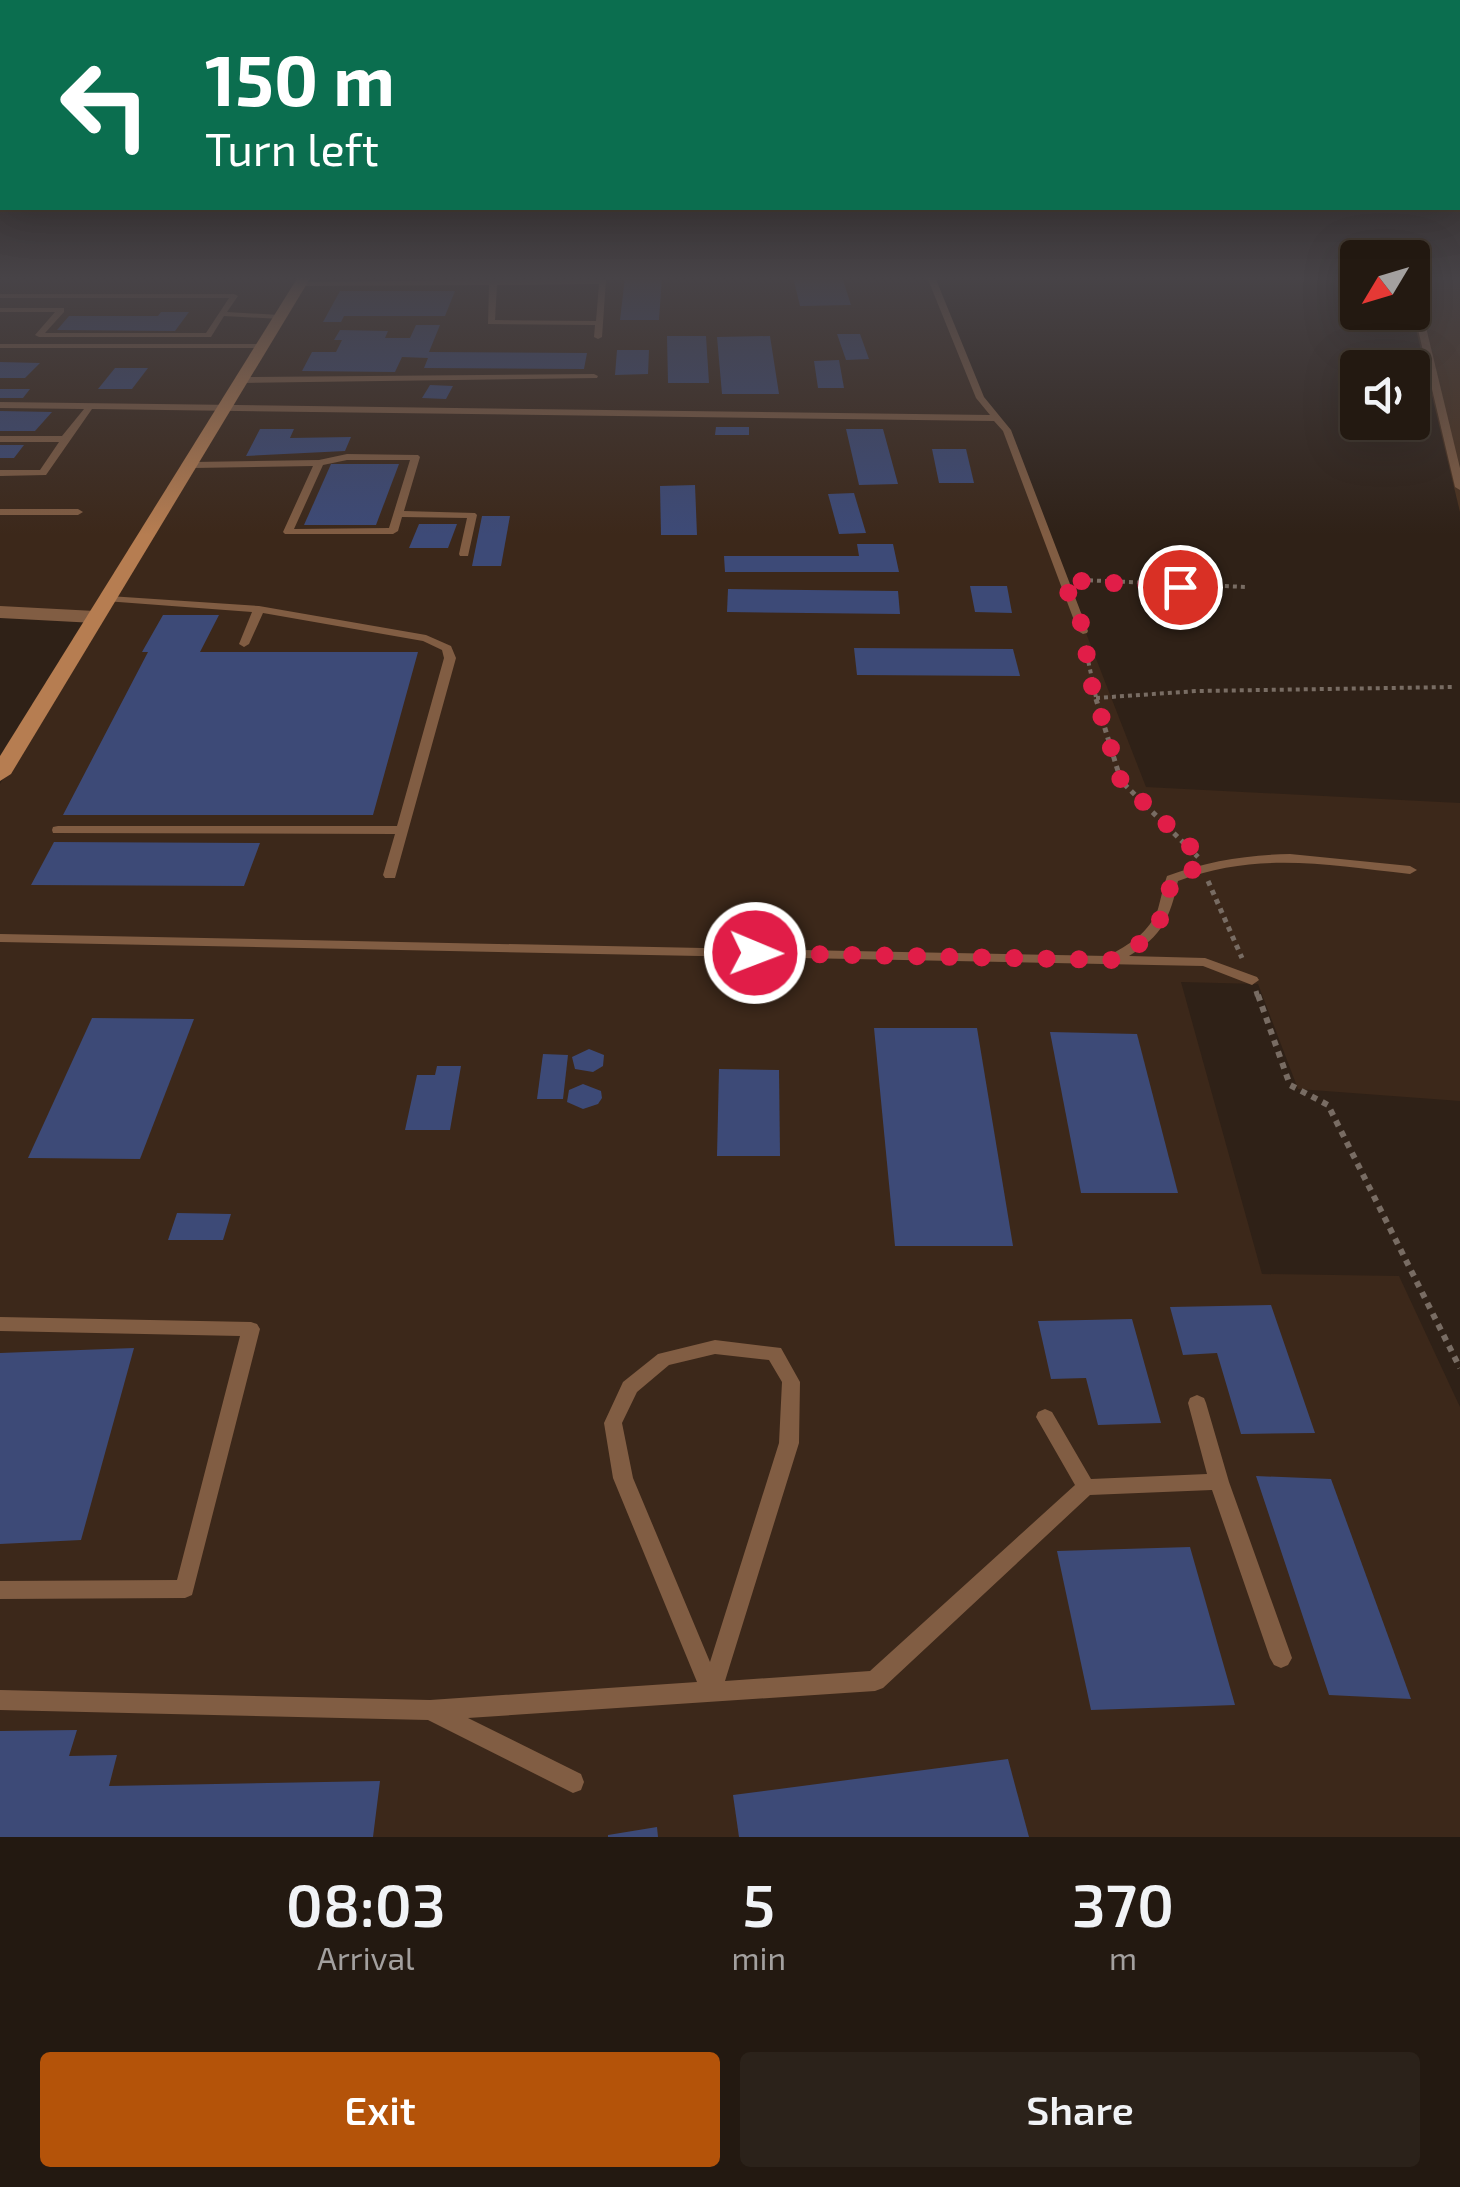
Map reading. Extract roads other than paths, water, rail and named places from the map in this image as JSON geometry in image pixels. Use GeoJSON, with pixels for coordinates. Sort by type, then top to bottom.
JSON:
{"type":"FeatureCollection","features":[{"type":"Feature","properties":{"kind":"street"},"geometry":{"type":"LineString","coordinates":[[0,774],[254,363]]}},
{"type":"Feature","properties":{"kind":"street"},"geometry":{"type":"LineString","coordinates":[[0,612],[94,617]]}},
{"type":"Feature","properties":{"kind":"lane"},"geometry":{"type":"LineString","coordinates":[[966,363],[980,398],[1007,430],[1084,630]]}},
{"type":"Feature","properties":{"kind":"lane"},"geometry":{"type":"LineString","coordinates":[[1430,363],[1460,487]]}},
{"type":"Feature","properties":{"kind":"lane"},"geometry":{"type":"LineString","coordinates":[[242,380],[594,376]]}},
{"type":"Feature","properties":{"kind":"lane"},"geometry":{"type":"LineString","coordinates":[[0,405],[996,418]]}},
{"type":"Feature","properties":{"kind":"lane"},"geometry":{"type":"LineString","coordinates":[[0,474],[43,473],[90,406]]}},
{"type":"Feature","properties":{"kind":"lane"},"geometry":{"type":"LineString","coordinates":[[0,439],[65,439]]}},
{"type":"Feature","properties":{"kind":"lane"},"geometry":{"type":"LineString","coordinates":[[193,465],[415,457],[393,531],[288,532],[319,463]]}},
{"type":"Feature","properties":{"kind":"lane"},"geometry":{"type":"LineString","coordinates":[[0,512],[78,512]]}},
{"type":"Feature","properties":{"kind":"lane"},"geometry":{"type":"LineString","coordinates":[[398,514],[472,514],[464,554]]}},
{"type":"Feature","properties":{"kind":"lane"},"geometry":{"type":"LineString","coordinates":[[109,599],[260,609],[426,638],[447,648],[450,658],[390,876]]}},
{"type":"Feature","properties":{"kind":"lane"},"geometry":{"type":"LineString","coordinates":[[244,644],[260,609]]}},
{"type":"Feature","properties":{"kind":"lane"},"geometry":{"type":"LineString","coordinates":[[58,830],[402,830]]}},
{"type":"Feature","properties":{"kind":"lane"},"geometry":{"type":"LineString","coordinates":[[1113,960],[1140,945],[1162,923],[1172,879],[1201,866],[1265,857],[1410,870]]}},
{"type":"Feature","properties":{"kind":"lane"},"geometry":{"type":"LineString","coordinates":[[0,938],[1205,962],[1252,980]]}},
{"type":"Feature","properties":{"kind":"lane"},"geometry":{"type":"LineString","coordinates":[[0,1324],[252,1329],[185,1589],[0,1590]]}},
{"type":"Feature","properties":{"kind":"lane"},"geometry":{"type":"LineString","coordinates":[[715,1347],[775,1353],[790,1382],[789,1442],[712,1691],[623,1478],[613,1423],[630,1387],[664,1359],[715,1347]]}},
{"type":"Feature","properties":{"kind":"lane"},"geometry":{"type":"LineString","coordinates":[[1197,1403],[1219,1482],[1281,1658]]}},
{"type":"Feature","properties":{"kind":"lane"},"geometry":{"type":"LineString","coordinates":[[1045,1417],[1086,1488]]}},
{"type":"Feature","properties":{"kind":"lane"},"geometry":{"type":"LineString","coordinates":[[0,1700],[430,1710],[875,1680],[1086,1488],[1219,1482]]}},
{"type":"Feature","properties":{"kind":"lane"},"geometry":{"type":"LineString","coordinates":[[430,1710],[573,1782]]}}]}
